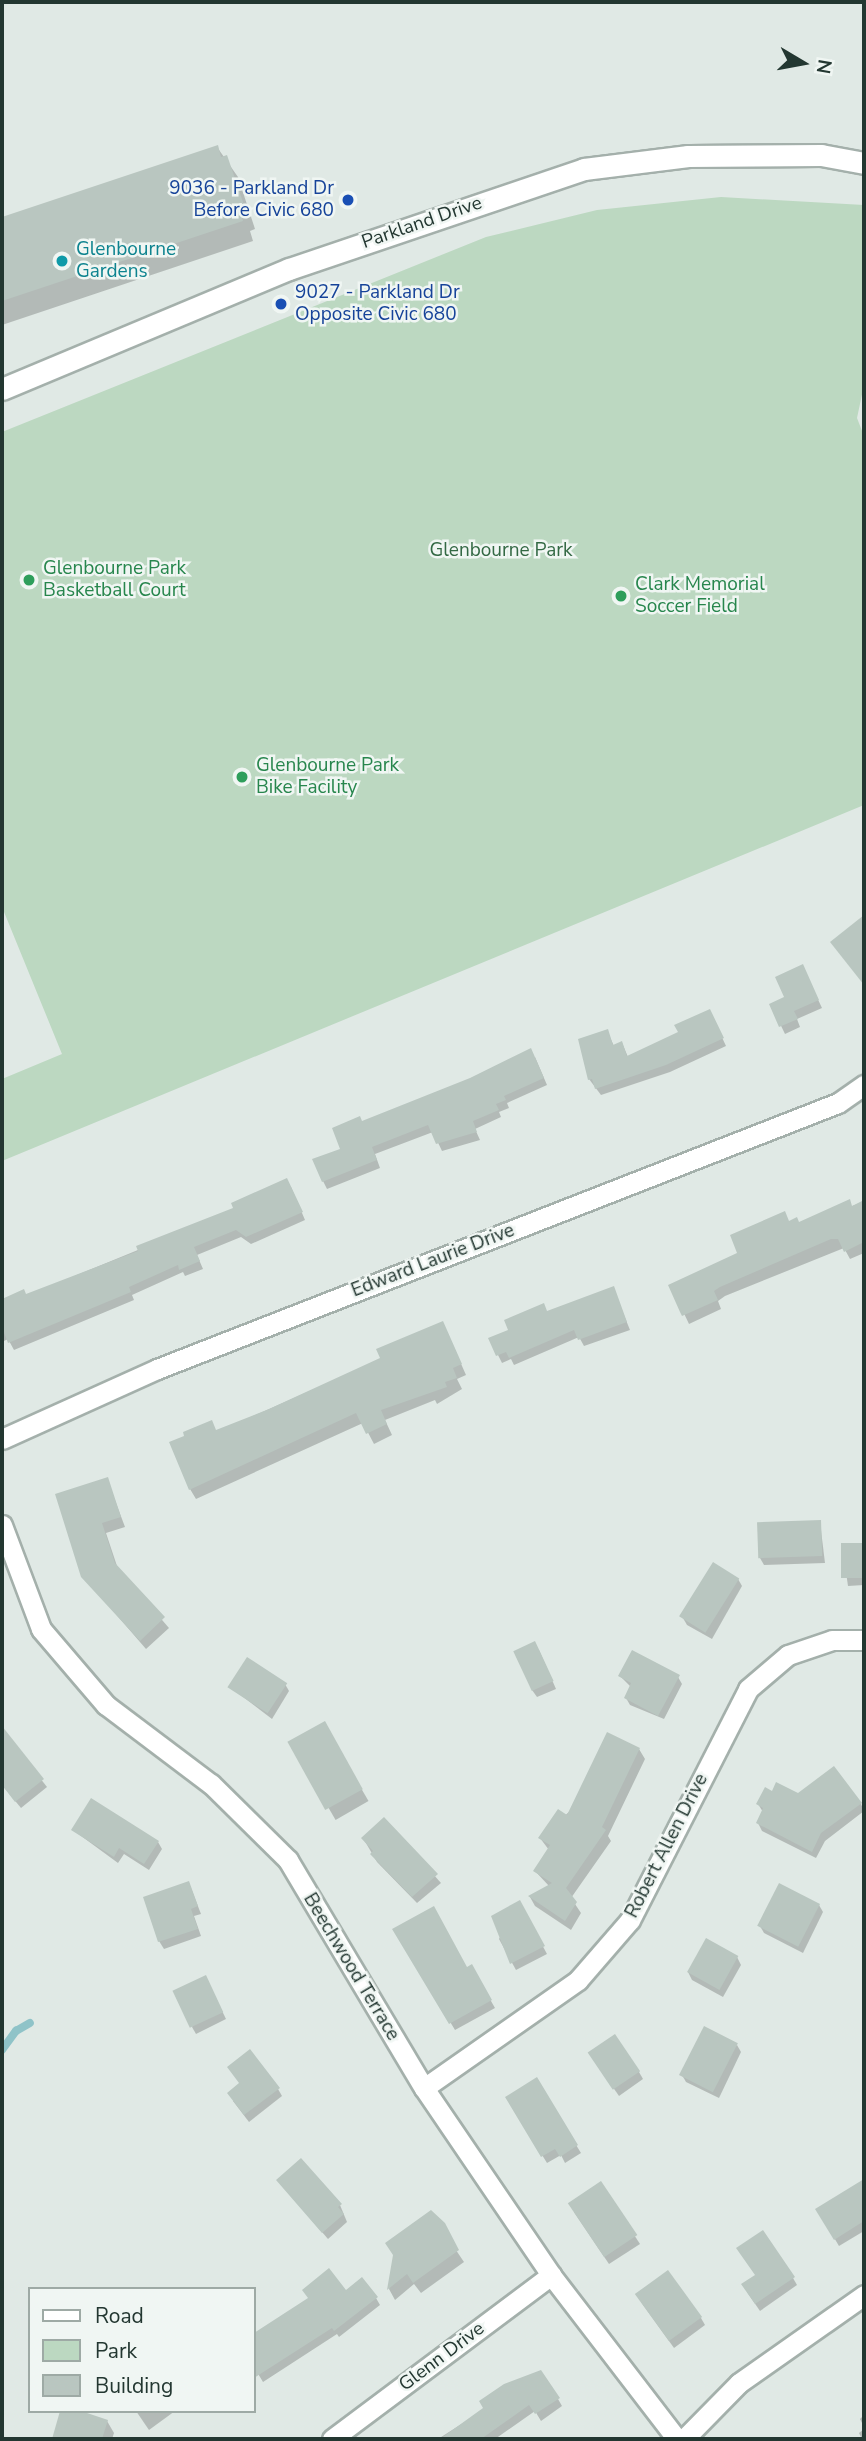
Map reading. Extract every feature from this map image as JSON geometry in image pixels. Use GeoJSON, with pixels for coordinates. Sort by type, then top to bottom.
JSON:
{"type":"FeatureCollection","features":[{"type":"Feature","properties":{"kind":"street","name":"Parkland Drive"},"geometry":{"type":"LineString","coordinates":[[2,390],[289,270],[584,169],[688,156],[821,155],[864,163]]}},
{"type":"Feature","properties":{"kind":"street","name":"Edward Laurie Drive"},"geometry":{"type":"LineString","coordinates":[[2,1439],[157,1369],[838,1103],[864,1084]]}},
{"type":"Feature","properties":{"kind":"street","name":"Beechwood Terrace"},"geometry":{"type":"LineString","coordinates":[[2,1525],[41,1629],[106,1705],[211,1784],[288,1860],[424,2088],[551,2275],[677,2439]]}},
{"type":"Feature","properties":{"kind":"street","name":"Robert Allen Drive"},"geometry":{"type":"LineString","coordinates":[[424,2088],[578,1980],[630,1920],[748,1689],[788,1655],[832,1640],[864,1640]]}},
{"type":"Feature","properties":{"kind":"street","name":"Glenn Drive"},"geometry":{"type":"LineString","coordinates":[[332,2439],[551,2275]]}},
{"type":"Feature","properties":{"kind":"street"},"geometry":{"type":"LineString","coordinates":[[684,2439],[739,2383],[864,2295]]}},
{"type":"Feature","properties":{"kind":"green space","name":"Glenbourne Park"},"geometry":{"type":"Polygon","coordinates":[[[721,197],[864,205],[864,385],[857,418],[864,436],[864,805],[2,1161],[2,1079],[62,1054],[2,907],[2,432],[486,237],[597,210],[721,197]]]}},
{"type":"Feature","properties":{"kind":"building","name":"Glenbourne Gardens"},"geometry":{"type":"Polygon","coordinates":[[[218,145],[221,157],[227,155],[245,208],[240,210],[243,221],[2,301],[2,217],[218,145]]]}},
{"type":"Feature","properties":{"kind":"building"},"geometry":{"type":"Polygon","coordinates":[[[864,915],[864,985],[830,942],[864,915]]]}},
{"type":"Feature","properties":{"kind":"building"},"geometry":{"type":"Polygon","coordinates":[[[803,964],[819,1000],[794,1011],[798,1019],[779,1027],[769,1004],[784,997],[775,977],[803,964]]]}},
{"type":"Feature","properties":{"kind":"building"},"geometry":{"type":"Polygon","coordinates":[[[710,1009],[724,1038],[666,1065],[595,1089],[592,1079],[588,1080],[578,1039],[608,1029],[613,1045],[622,1041],[627,1056],[678,1032],[674,1025],[710,1009]]]}},
{"type":"Feature","properties":{"kind":"building"},"geometry":{"type":"Polygon","coordinates":[[[531,1048],[544,1078],[504,1096],[506,1100],[496,1104],[499,1110],[473,1121],[477,1132],[436,1144],[428,1125],[372,1147],[377,1160],[322,1182],[312,1159],[340,1149],[332,1128],[360,1116],[362,1121],[470,1078],[531,1048]]]}},
{"type":"Feature","properties":{"kind":"building"},"geometry":{"type":"Polygon","coordinates":[[[287,1178],[303,1212],[246,1237],[236,1230],[194,1247],[200,1261],[179,1270],[178,1265],[129,1287],[131,1292],[8,1343],[2,1327],[2,1299],[24,1289],[26,1294],[138,1251],[136,1246],[233,1208],[231,1203],[287,1178]]]}},
{"type":"Feature","properties":{"kind":"building"},"geometry":{"type":"Polygon","coordinates":[[[850,1199],[852,1206],[864,1200],[864,1242],[844,1252],[838,1239],[831,1239],[720,1287],[714,1291],[718,1300],[682,1316],[668,1285],[737,1253],[730,1235],[785,1211],[789,1221],[797,1217],[799,1222],[850,1199]]]}},
{"type":"Feature","properties":{"kind":"building"},"geometry":{"type":"Polygon","coordinates":[[[614,1286],[627,1322],[578,1340],[574,1330],[509,1358],[506,1352],[496,1356],[488,1338],[508,1330],[504,1320],[544,1303],[547,1311],[614,1286]]]}},
{"type":"Feature","properties":{"kind":"building"},"geometry":{"type":"Polygon","coordinates":[[[443,1321],[462,1364],[453,1368],[457,1378],[445,1382],[447,1387],[381,1410],[387,1424],[366,1434],[356,1413],[189,1490],[169,1442],[184,1436],[183,1432],[212,1420],[216,1430],[269,1409],[380,1358],[376,1349],[443,1321]]]}},
{"type":"Feature","properties":{"kind":"building"},"geometry":{"type":"Polygon","coordinates":[[[108,1477],[121,1517],[102,1523],[115,1563],[165,1617],[140,1641],[81,1577],[55,1494],[108,1477]]]}},
{"type":"Feature","properties":{"kind":"building"},"geometry":{"type":"Polygon","coordinates":[[[821,1520],[822,1556],[758,1558],[757,1522],[821,1520]]]}},
{"type":"Feature","properties":{"kind":"building"},"geometry":{"type":"Polygon","coordinates":[[[841,1543],[864,1543],[864,1578],[841,1578],[841,1543]]]}},
{"type":"Feature","properties":{"kind":"building"},"geometry":{"type":"Polygon","coordinates":[[[713,1562],[739,1578],[705,1633],[679,1616],[713,1562]]]}},
{"type":"Feature","properties":{"kind":"building"},"geometry":{"type":"Polygon","coordinates":[[[535,1641],[554,1681],[532,1691],[513,1651],[535,1641]]]}},
{"type":"Feature","properties":{"kind":"building"},"geometry":{"type":"Polygon","coordinates":[[[632,1650],[680,1675],[658,1716],[624,1698],[631,1683],[618,1676],[632,1650]]]}},
{"type":"Feature","properties":{"kind":"building"},"geometry":{"type":"Polygon","coordinates":[[[247,1657],[287,1683],[268,1713],[227,1687],[247,1657]]]}},
{"type":"Feature","properties":{"kind":"building"},"geometry":{"type":"Polygon","coordinates":[[[325,1721],[363,1789],[325,1810],[287,1742],[325,1721]]]}},
{"type":"Feature","properties":{"kind":"building"},"geometry":{"type":"Polygon","coordinates":[[[2,1726],[44,1779],[15,1802],[2,1785],[2,1726]]]}},
{"type":"Feature","properties":{"kind":"building"},"geometry":{"type":"Polygon","coordinates":[[[607,1732],[640,1748],[602,1827],[606,1830],[566,1888],[577,1902],[565,1921],[528,1896],[552,1883],[533,1871],[550,1845],[538,1838],[558,1809],[567,1815],[607,1732]]]}},
{"type":"Feature","properties":{"kind":"building"},"geometry":{"type":"Polygon","coordinates":[[[834,1766],[862,1803],[821,1833],[812,1852],[756,1823],[763,1808],[756,1804],[765,1787],[772,1791],[776,1782],[798,1793],[834,1766]]]}},
{"type":"Feature","properties":{"kind":"building"},"geometry":{"type":"Polygon","coordinates":[[[91,1798],[159,1841],[144,1864],[119,1848],[114,1857],[71,1830],[91,1798]]]}},
{"type":"Feature","properties":{"kind":"building"},"geometry":{"type":"Polygon","coordinates":[[[384,1817],[438,1874],[412,1897],[370,1854],[373,1851],[361,1838],[384,1817]]]}},
{"type":"Feature","properties":{"kind":"building"},"geometry":{"type":"Polygon","coordinates":[[[189,1881],[198,1906],[191,1909],[198,1929],[158,1942],[143,1897],[189,1881]]]}},
{"type":"Feature","properties":{"kind":"building"},"geometry":{"type":"Polygon","coordinates":[[[779,1883],[820,1904],[798,1947],[757,1926],[779,1883]]]}},
{"type":"Feature","properties":{"kind":"building"},"geometry":{"type":"Polygon","coordinates":[[[520,1900],[545,1946],[510,1964],[491,1916],[520,1900]]]}},
{"type":"Feature","properties":{"kind":"building"},"geometry":{"type":"Polygon","coordinates":[[[434,1906],[467,1967],[472,1964],[492,2000],[449,2024],[392,1929],[434,1906]]]}},
{"type":"Feature","properties":{"kind":"building"},"geometry":{"type":"Polygon","coordinates":[[[706,1938],[738,1956],[719,1990],[687,1972],[706,1938]]]}},
{"type":"Feature","properties":{"kind":"building"},"geometry":{"type":"Polygon","coordinates":[[[206,1975],[223,2012],[190,2028],[172,1991],[206,1975]]]}},
{"type":"Feature","properties":{"kind":"building"},"geometry":{"type":"Polygon","coordinates":[[[704,2026],[738,2043],[713,2092],[679,2075],[704,2026]]]}},
{"type":"Feature","properties":{"kind":"building"},"geometry":{"type":"Polygon","coordinates":[[[615,2034],[640,2071],[613,2090],[588,2052],[615,2034]]]}},
{"type":"Feature","properties":{"kind":"building"},"geometry":{"type":"Polygon","coordinates":[[[250,2049],[280,2088],[244,2115],[227,2093],[239,2083],[227,2067],[250,2049]]]}},
{"type":"Feature","properties":{"kind":"building"},"geometry":{"type":"Polygon","coordinates":[[[537,2077],[578,2145],[560,2157],[555,2149],[541,2157],[505,2097],[537,2077]]]}},
{"type":"Feature","properties":{"kind":"building"},"geometry":{"type":"Polygon","coordinates":[[[301,2158],[342,2204],[338,2207],[344,2214],[322,2233],[276,2180],[301,2158]]]}},
{"type":"Feature","properties":{"kind":"building"},"geometry":{"type":"Polygon","coordinates":[[[864,2179],[864,2221],[834,2240],[815,2209],[864,2179]]]}},
{"type":"Feature","properties":{"kind":"building"},"geometry":{"type":"Polygon","coordinates":[[[601,2181],[637,2235],[604,2257],[568,2203],[601,2181]]]}},
{"type":"Feature","properties":{"kind":"building"},"geometry":{"type":"Polygon","coordinates":[[[431,2210],[445,2223],[459,2250],[413,2283],[407,2274],[387,2290],[393,2255],[385,2243],[431,2210]]]}},
{"type":"Feature","properties":{"kind":"building"},"geometry":{"type":"Polygon","coordinates":[[[763,2230],[795,2277],[755,2304],[741,2284],[755,2275],[736,2248],[763,2230]]]}},
{"type":"Feature","properties":{"kind":"building"},"geometry":{"type":"Polygon","coordinates":[[[329,2268],[346,2290],[362,2277],[378,2297],[334,2331],[332,2328],[256,2377],[256,2332],[308,2298],[302,2290],[329,2268]]]}},
{"type":"Feature","properties":{"kind":"building"},"geometry":{"type":"Polygon","coordinates":[[[668,2270],[702,2317],[669,2341],[635,2294],[668,2270]]]}},
{"type":"Feature","properties":{"kind":"building"},"geometry":{"type":"Polygon","coordinates":[[[541,2370],[560,2398],[535,2414],[529,2405],[481,2439],[440,2439],[483,2408],[479,2401],[504,2384],[541,2370]]]}},
{"type":"Feature","properties":{"kind":"building"},"geometry":{"type":"Polygon","coordinates":[[[59,2413],[87,2413],[108,2420],[102,2439],[52,2439],[59,2413]]]}},
{"type":"Feature","properties":{"kind":"waterway"},"geometry":{"type":"LineString","coordinates":[[2,2050],[16,2031],[30,2023]]}},
{"type":"Feature","properties":{"kind":"place","name":"9036 - Parkland Dr Before Civic 680"},"geometry":{"type":"Point","coordinates":[348,200]}},
{"type":"Feature","properties":{"kind":"place","name":"Glenbourne Gardens"},"geometry":{"type":"Point","coordinates":[62,261]}},
{"type":"Feature","properties":{"kind":"place","name":"9027 - Parkland Dr Opposite Civic 680"},"geometry":{"type":"Point","coordinates":[281,304]}},
{"type":"Feature","properties":{"kind":"place","name":"Glenbourne Park Basketball Court"},"geometry":{"type":"Point","coordinates":[29,580]}},
{"type":"Feature","properties":{"kind":"place","name":"Clark Memorial Soccer Field"},"geometry":{"type":"Point","coordinates":[621,596]}},
{"type":"Feature","properties":{"kind":"place","name":"Glenbourne Park Bike Facility"},"geometry":{"type":"Point","coordinates":[242,777]}}]}
